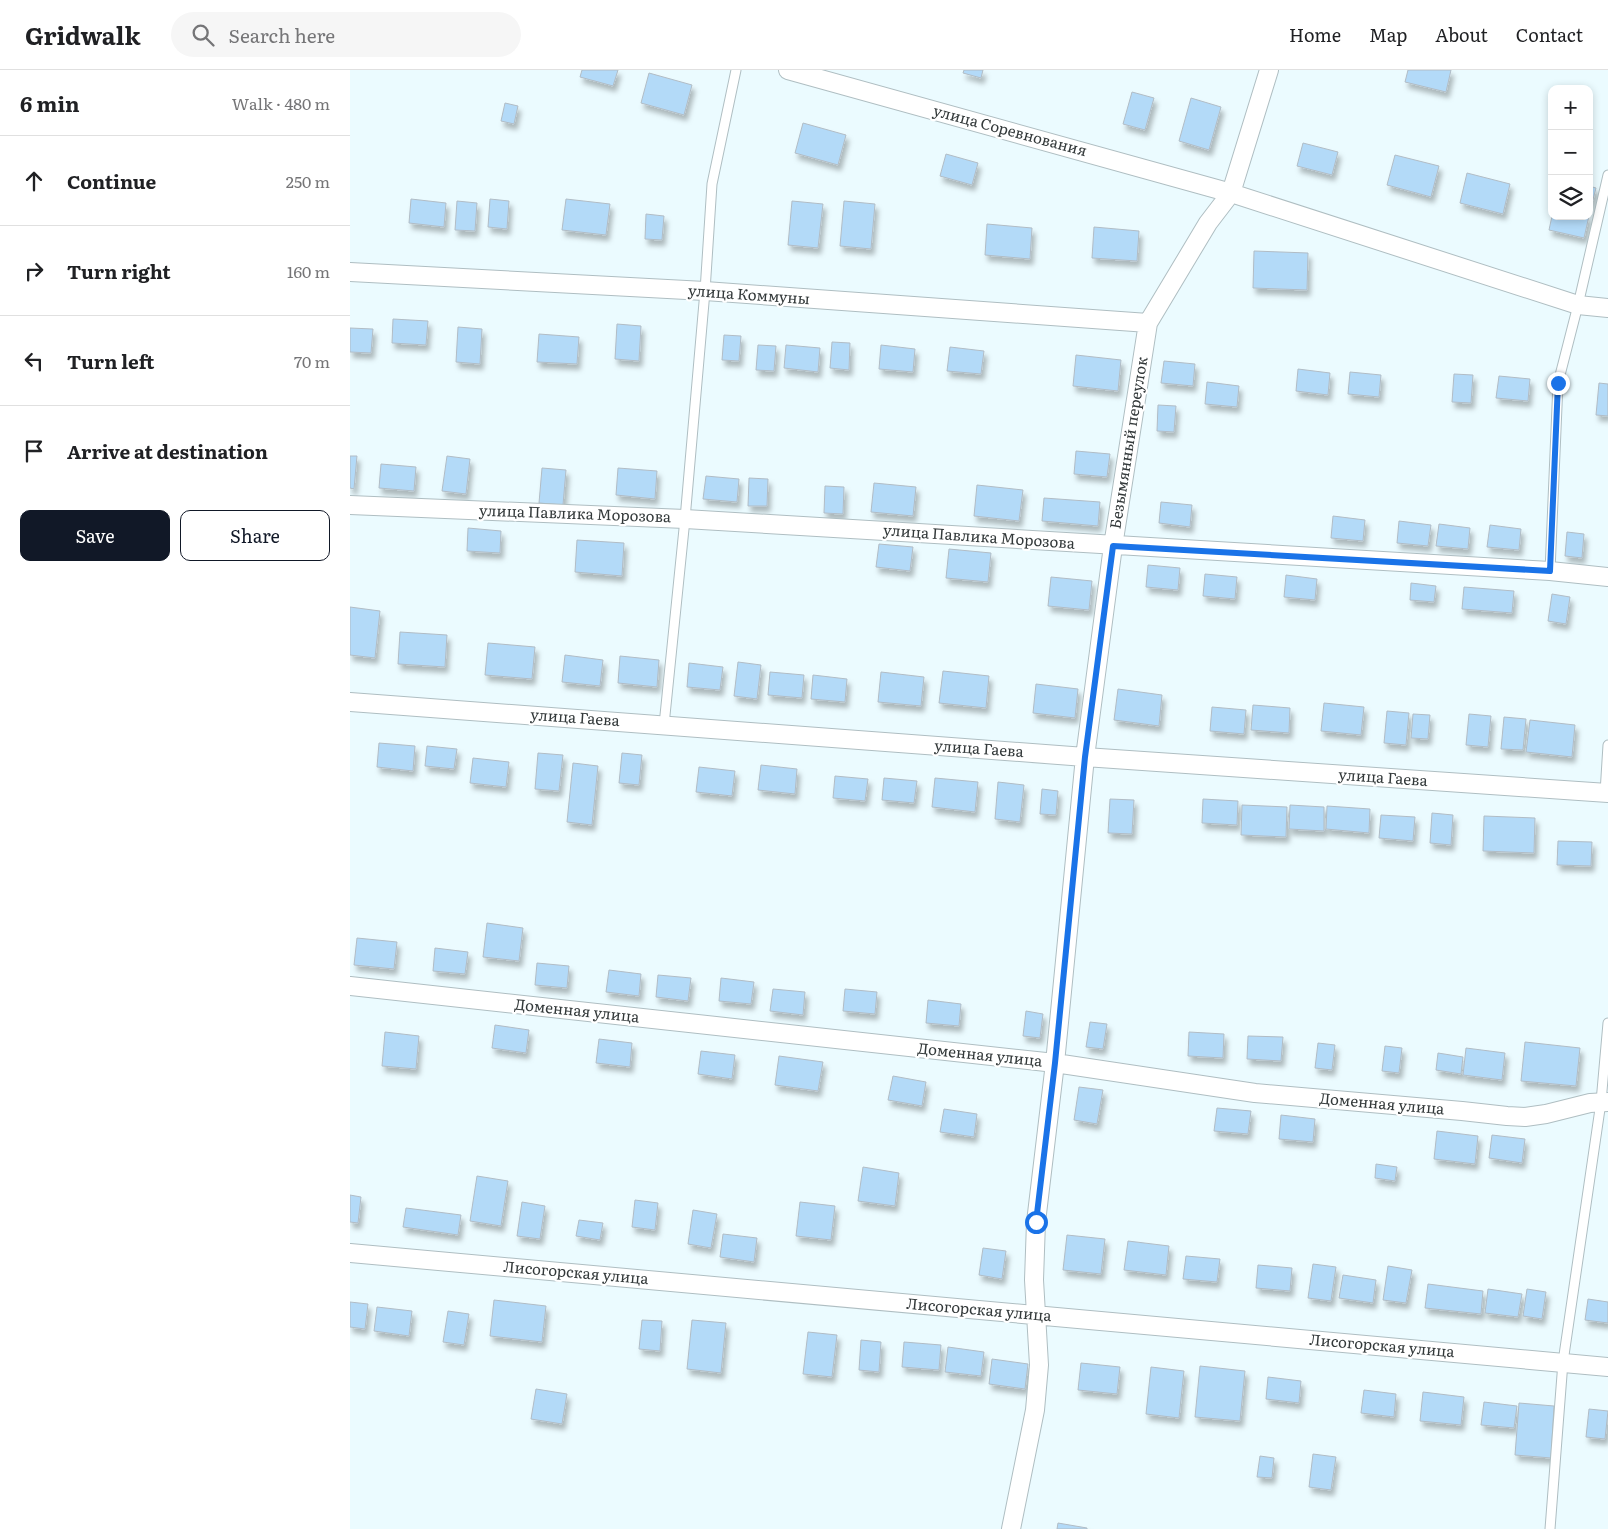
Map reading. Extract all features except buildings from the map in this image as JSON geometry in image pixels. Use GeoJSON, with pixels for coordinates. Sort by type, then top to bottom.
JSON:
{"type":"FeatureCollection","features":[{"type":"Feature","properties":{"kind":"street","name":"улица Соревнования"},"geometry":{"type":"LineString","coordinates":[[788,70],[1231,193],[1578,306],[1608,308]]}},
{"type":"Feature","properties":{"kind":"street","name":"Безымянный переулок"},"geometry":{"type":"LineString","coordinates":[[1011,1529],[1035,1410],[1039,1365],[1034,1280],[1036,1222],[1055,1063],[1085,757],[1113,546],[1148,323],[1208,223],[1231,193],[1269,70]]}},
{"type":"Feature","properties":{"kind":"street","name":"улица Коммуны"},"geometry":{"type":"LineString","coordinates":[[350,272],[705,291],[1148,323]]}},
{"type":"Feature","properties":{"kind":"street","name":"улица Павлика Морозова"},"geometry":{"type":"LineString","coordinates":[[350,505],[685,519],[1550,571],[1608,577]]}},
{"type":"Feature","properties":{"kind":"street","name":"улица Гаева"},"geometry":{"type":"LineString","coordinates":[[350,702],[1085,757],[1607,793]]}},
{"type":"Feature","properties":{"kind":"street","name":"Доменная улица"},"geometry":{"type":"LineString","coordinates":[[350,986],[1055,1063],[1255,1093],[1525,1117],[1605,1102]]}},
{"type":"Feature","properties":{"kind":"street","name":"Лисогорская улица"},"geometry":{"type":"LineString","coordinates":[[350,1253],[1608,1367]]}},
{"type":"Feature","properties":{"kind":"lane"},"geometry":{"type":"LineString","coordinates":[[664,725],[685,519],[705,291],[712,184],[736,70]]}},
{"type":"Feature","properties":{"kind":"lane"},"geometry":{"type":"LineString","coordinates":[[1550,571],[1558,383],[1578,306],[1608,174]]}},
{"type":"Feature","properties":{"kind":"lane"},"geometry":{"type":"LineString","coordinates":[[1607,793],[1608,745]]}},
{"type":"Feature","properties":{"kind":"lane"},"geometry":{"type":"LineString","coordinates":[[1550,1529],[1563,1362],[1605,1102],[1608,1023]]}},
{"type":"Feature","properties":{"kind":"route"},"geometry":{"type":"LineString","coordinates":[[1036,1222],[1055,1063],[1085,757],[1113,546],[1550,571],[1558,383]]}}]}
